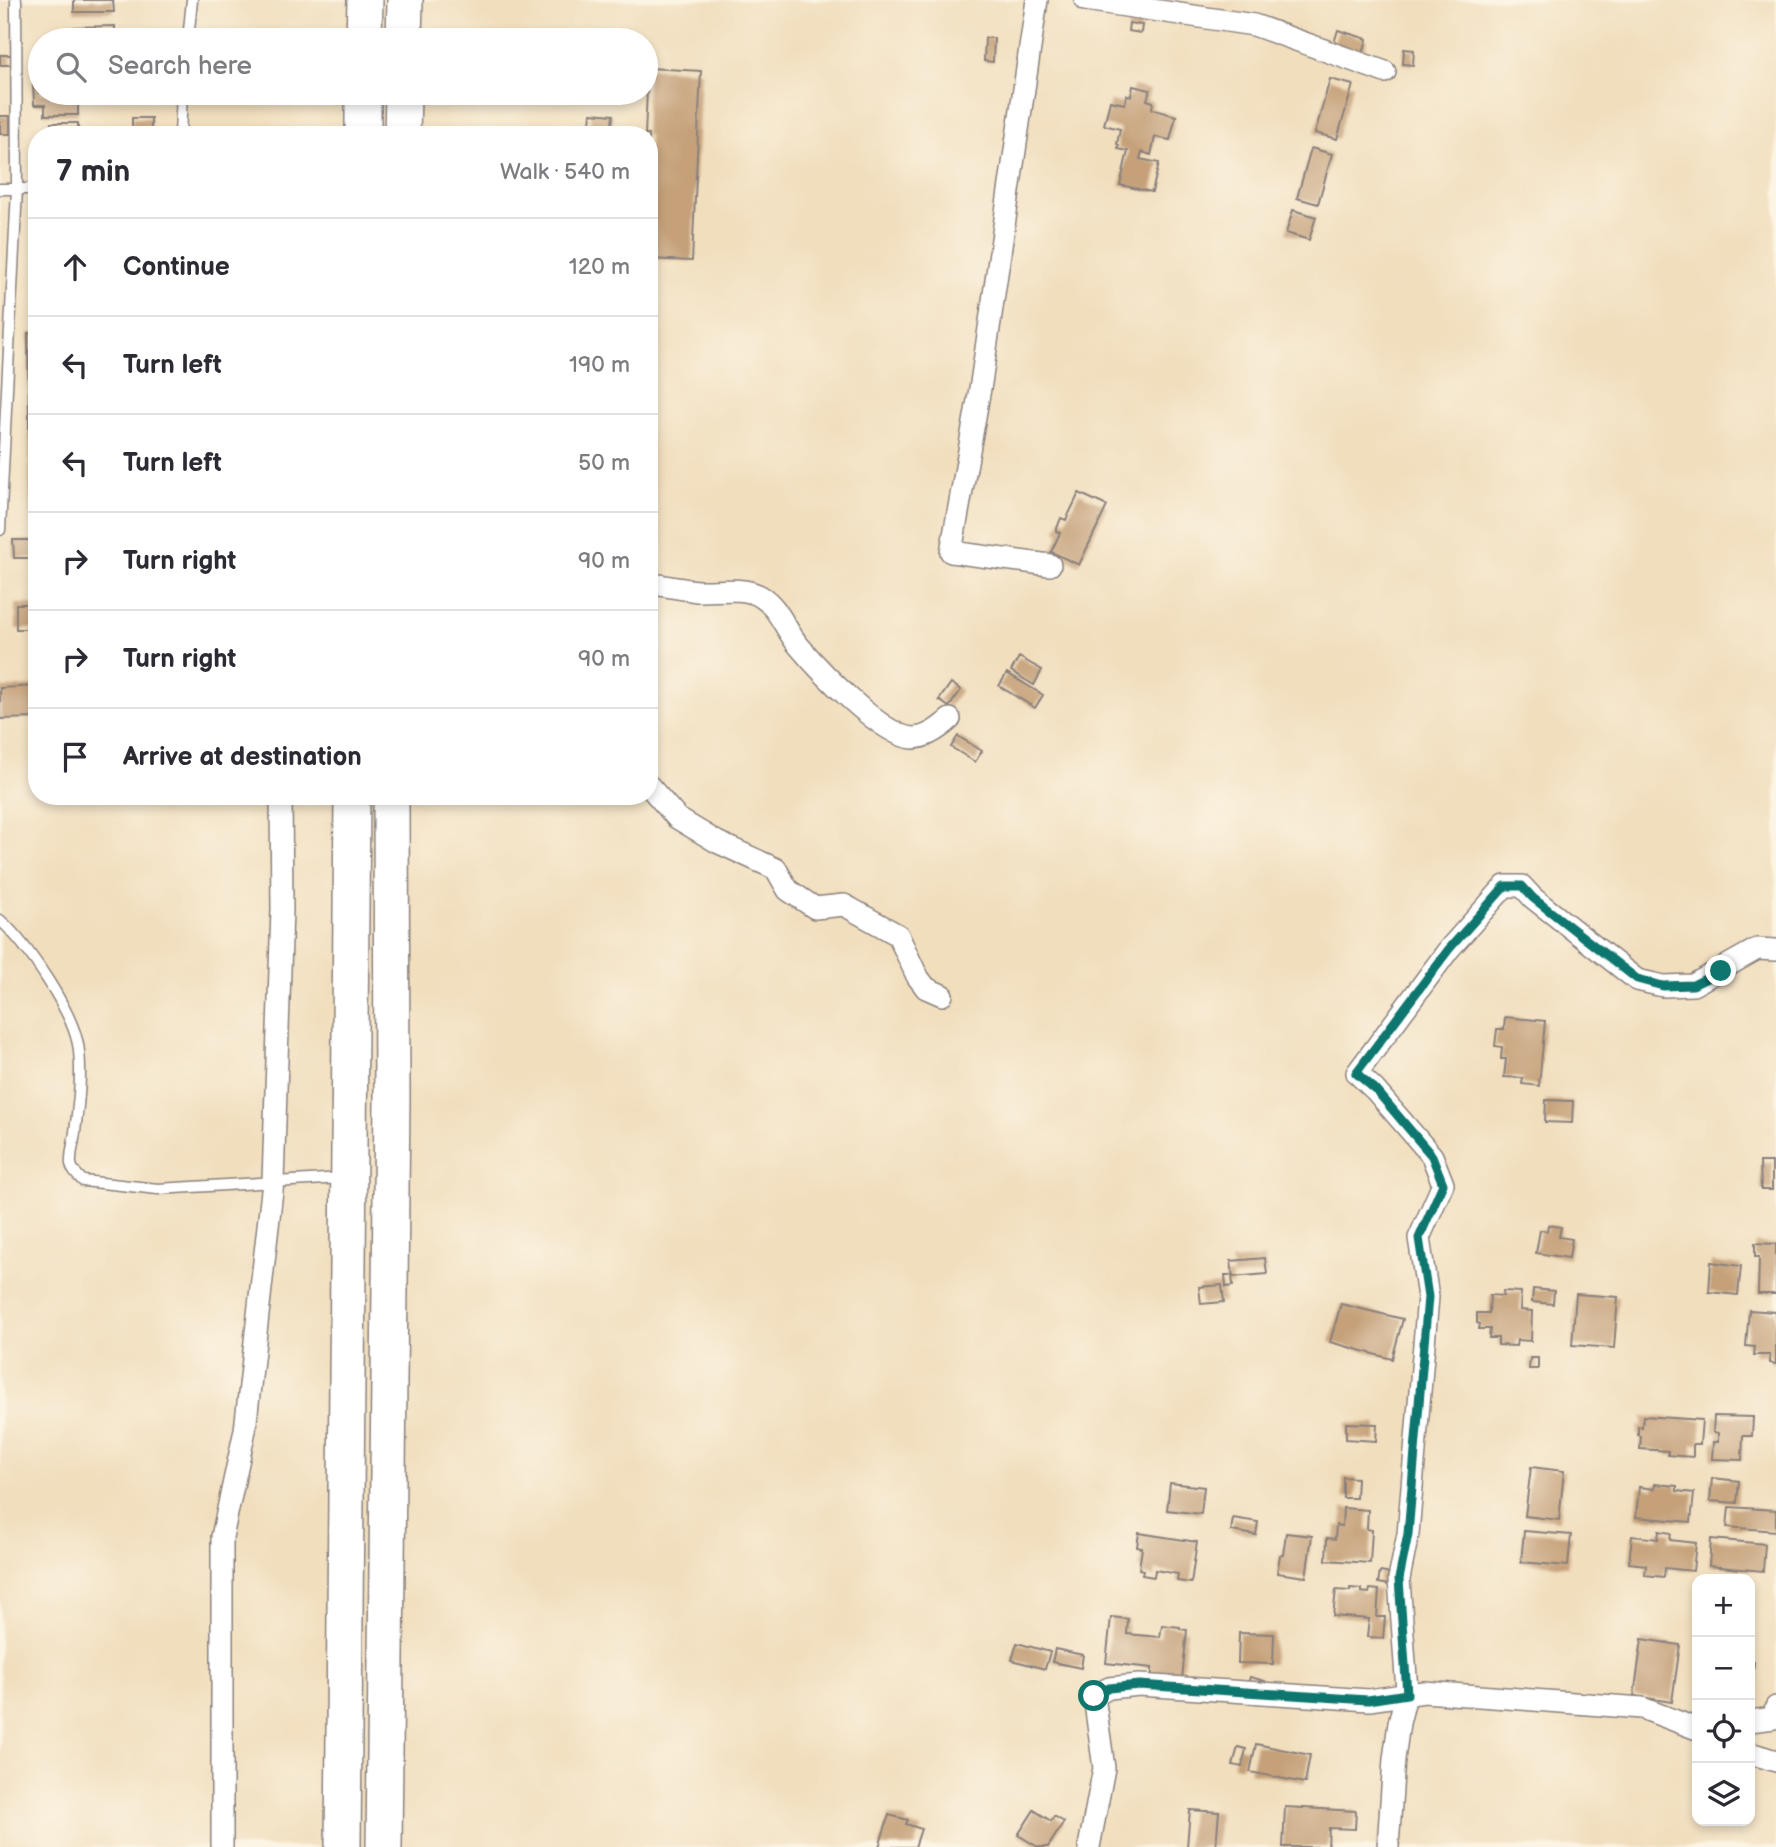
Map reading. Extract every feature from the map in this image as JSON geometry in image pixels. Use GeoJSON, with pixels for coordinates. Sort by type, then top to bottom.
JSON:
{"type":"FeatureCollection","features":[{"type":"Feature","properties":{"kind":"highway"},"geometry":{"type":"LineString","coordinates":[[364,28],[365,0]]}},
{"type":"Feature","properties":{"kind":"highway"},"geometry":{"type":"LineString","coordinates":[[404,28],[405,0]]}},
{"type":"Feature","properties":{"kind":"highway"},"geometry":{"type":"LineString","coordinates":[[363,105],[363,126]]}},
{"type":"Feature","properties":{"kind":"highway"},"geometry":{"type":"LineString","coordinates":[[402,126],[403,105]]}},
{"type":"Feature","properties":{"kind":"highway"},"geometry":{"type":"LineString","coordinates":[[343,1847],[352,805]]}},
{"type":"Feature","properties":{"kind":"highway"},"geometry":{"type":"LineString","coordinates":[[384,1847],[392,1128],[391,805]]}},
{"type":"Feature","properties":{"kind":"street"},"geometry":{"type":"LineString","coordinates":[[1037,0],[981,383],[951,551],[1050,565]]}},
{"type":"Feature","properties":{"kind":"street"},"geometry":{"type":"LineString","coordinates":[[1084,0],[1254,25],[1385,72]]}},
{"type":"Feature","properties":{"kind":"street"},"geometry":{"type":"LineString","coordinates":[[658,584],[697,591],[740,591],[758,595],[773,606],[797,645],[862,709],[896,734],[915,738],[937,731],[950,719]]}},
{"type":"Feature","properties":{"kind":"street"},"geometry":{"type":"LineString","coordinates":[[658,796],[677,818],[717,842],[776,869],[789,890],[815,908],[844,905],[898,935],[916,976],[926,988],[943,995]]}},
{"type":"Feature","properties":{"kind":"street"},"geometry":{"type":"LineString","coordinates":[[222,1847],[222,1537],[245,1430],[273,1182],[282,909],[281,805]]}},
{"type":"Feature","properties":{"kind":"street"},"geometry":{"type":"LineString","coordinates":[[1388,1847],[1394,1759],[1399,1723],[1407,1694],[1399,1579],[1408,1534],[1428,1297],[1419,1238],[1443,1184],[1432,1156],[1376,1090],[1356,1073],[1449,949],[1505,886],[1522,886],[1533,898],[1637,979],[1663,986],[1693,985],[1757,949],[1776,950]]}},
{"type":"Feature","properties":{"kind":"street"},"geometry":{"type":"LineString","coordinates":[[1089,1847],[1104,1768],[1094,1696],[1109,1688],[1139,1685],[1368,1700],[1424,1692],[1642,1708],[1692,1726]]}},
{"type":"Feature","properties":{"kind":"street"},"geometry":{"type":"LineString","coordinates":[[1755,1720],[1774,1718],[1776,1707]]}},
{"type":"Feature","properties":{"kind":"street"},"geometry":{"type":"LineString","coordinates":[[1755,1755],[1776,1761]]}},
{"type":"Feature","properties":{"kind":"lane"},"geometry":{"type":"LineString","coordinates":[[0,530],[3,402],[17,189],[16,0]]}},
{"type":"Feature","properties":{"kind":"lane"},"geometry":{"type":"LineString","coordinates":[[189,28],[192,0]]}},
{"type":"Feature","properties":{"kind":"lane"},"geometry":{"type":"LineString","coordinates":[[180,126],[181,105]]}},
{"type":"Feature","properties":{"kind":"lane"},"geometry":{"type":"LineString","coordinates":[[0,189],[28,189]]}},
{"type":"Feature","properties":{"kind":"lane"},"geometry":{"type":"LineString","coordinates":[[0,920],[14,932],[52,987],[75,1032],[79,1051],[77,1112],[71,1164],[83,1181],[158,1189],[349,1178]]}},
{"type":"Feature","properties":{"kind":"building"},"geometry":{"type":"Polygon","coordinates":[[[74,0],[113,0],[114,12],[74,12],[74,0]]]}},
{"type":"Feature","properties":{"kind":"building"},"geometry":{"type":"Polygon","coordinates":[[[1129,23],[1142,25],[1141,33],[1128,31],[1129,23]]]}},
{"type":"Feature","properties":{"kind":"building"},"geometry":{"type":"Polygon","coordinates":[[[115,26],[115,28],[74,28],[115,26]]]}},
{"type":"Feature","properties":{"kind":"building"},"geometry":{"type":"Polygon","coordinates":[[[1338,30],[1367,39],[1363,54],[1333,46],[1338,30]]]}},
{"type":"Feature","properties":{"kind":"building"},"geometry":{"type":"Polygon","coordinates":[[[985,38],[994,38],[993,62],[984,61],[985,38]]]}},
{"type":"Feature","properties":{"kind":"building"},"geometry":{"type":"Polygon","coordinates":[[[1404,49],[1414,50],[1413,65],[1403,64],[1404,49]]]}},
{"type":"Feature","properties":{"kind":"building"},"geometry":{"type":"Polygon","coordinates":[[[0,55],[11,55],[11,65],[0,65],[0,55]]]}},
{"type":"Feature","properties":{"kind":"building"},"geometry":{"type":"Polygon","coordinates":[[[658,69],[701,71],[692,261],[658,259],[658,126],[645,126],[646,105],[658,105],[658,69]]]}},
{"type":"Feature","properties":{"kind":"building"},"geometry":{"type":"Polygon","coordinates":[[[1330,79],[1353,85],[1337,139],[1315,133],[1330,79]]]}},
{"type":"Feature","properties":{"kind":"building"},"geometry":{"type":"Polygon","coordinates":[[[1133,86],[1150,90],[1147,100],[1153,102],[1152,109],[1176,116],[1170,140],[1155,137],[1151,155],[1142,152],[1140,159],[1159,163],[1152,192],[1120,185],[1128,151],[1118,149],[1120,129],[1104,125],[1110,101],[1125,104],[1127,95],[1131,96],[1133,86]]]}},
{"type":"Feature","properties":{"kind":"building"},"geometry":{"type":"Polygon","coordinates":[[[45,105],[78,105],[78,115],[45,115],[45,105]]]}},
{"type":"Feature","properties":{"kind":"building"},"geometry":{"type":"Polygon","coordinates":[[[591,113],[613,115],[612,126],[590,126],[591,113]]]}},
{"type":"Feature","properties":{"kind":"building"},"geometry":{"type":"Polygon","coordinates":[[[0,116],[10,116],[10,134],[0,134],[0,116]]]}},
{"type":"Feature","properties":{"kind":"building"},"geometry":{"type":"Polygon","coordinates":[[[132,118],[151,118],[151,126],[132,126],[132,118]]]}},
{"type":"Feature","properties":{"kind":"building"},"geometry":{"type":"Polygon","coordinates":[[[51,123],[78,123],[78,126],[51,126],[51,123]]]}},
{"type":"Feature","properties":{"kind":"building"},"geometry":{"type":"Polygon","coordinates":[[[1311,148],[1332,154],[1318,204],[1297,198],[1311,148]]]}},
{"type":"Feature","properties":{"kind":"building"},"geometry":{"type":"Polygon","coordinates":[[[1293,210],[1316,217],[1309,240],[1286,233],[1293,210]]]}},
{"type":"Feature","properties":{"kind":"building"},"geometry":{"type":"Polygon","coordinates":[[[1079,493],[1107,506],[1079,565],[1051,552],[1060,533],[1056,531],[1061,518],[1066,520],[1079,493]]]}},
{"type":"Feature","properties":{"kind":"building"},"geometry":{"type":"Polygon","coordinates":[[[13,540],[28,540],[28,558],[14,558],[13,540]]]}},
{"type":"Feature","properties":{"kind":"building"},"geometry":{"type":"Polygon","coordinates":[[[16,604],[28,604],[28,629],[16,629],[16,604]]]}},
{"type":"Feature","properties":{"kind":"building"},"geometry":{"type":"Polygon","coordinates":[[[1019,657],[1042,670],[1034,685],[1011,671],[1019,657]]]}},
{"type":"Feature","properties":{"kind":"building"},"geometry":{"type":"Polygon","coordinates":[[[1007,673],[1043,695],[1035,708],[999,686],[1007,673]]]}},
{"type":"Feature","properties":{"kind":"building"},"geometry":{"type":"Polygon","coordinates":[[[951,683],[961,690],[949,707],[939,700],[951,683]]]}},
{"type":"Feature","properties":{"kind":"building"},"geometry":{"type":"Polygon","coordinates":[[[28,686],[28,718],[0,719],[0,688],[28,686]]]}},
{"type":"Feature","properties":{"kind":"building"},"geometry":{"type":"Polygon","coordinates":[[[958,736],[982,751],[975,762],[951,747],[958,736]]]}},
{"type":"Feature","properties":{"kind":"building"},"geometry":{"type":"Polygon","coordinates":[[[1505,1017],[1545,1021],[1539,1086],[1522,1084],[1523,1078],[1504,1077],[1506,1059],[1501,1059],[1502,1047],[1495,1046],[1497,1029],[1504,1029],[1505,1017]]]}},
{"type":"Feature","properties":{"kind":"building"},"geometry":{"type":"Polygon","coordinates":[[[1546,1100],[1573,1101],[1572,1123],[1545,1122],[1546,1100]]]}},
{"type":"Feature","properties":{"kind":"building"},"geometry":{"type":"Polygon","coordinates":[[[1760,1162],[1772,1162],[1772,1190],[1761,1190],[1760,1162]]]}},
{"type":"Feature","properties":{"kind":"building"},"geometry":{"type":"Polygon","coordinates":[[[1548,1225],[1561,1227],[1559,1237],[1572,1239],[1569,1258],[1536,1253],[1540,1230],[1547,1231],[1548,1225]]]}},
{"type":"Feature","properties":{"kind":"building"},"geometry":{"type":"Polygon","coordinates":[[[1755,1243],[1776,1244],[1776,1294],[1758,1294],[1759,1257],[1755,1257],[1755,1243]]]}},
{"type":"Feature","properties":{"kind":"building"},"geometry":{"type":"Polygon","coordinates":[[[1265,1258],[1267,1274],[1233,1277],[1231,1261],[1265,1258]]]}},
{"type":"Feature","properties":{"kind":"building"},"geometry":{"type":"Polygon","coordinates":[[[1711,1262],[1741,1266],[1738,1295],[1709,1292],[1711,1262]]]}},
{"type":"Feature","properties":{"kind":"building"},"geometry":{"type":"Polygon","coordinates":[[[1225,1275],[1232,1275],[1233,1286],[1226,1287],[1225,1275]]]}},
{"type":"Feature","properties":{"kind":"building"},"geometry":{"type":"Polygon","coordinates":[[[1222,1285],[1224,1302],[1201,1304],[1199,1287],[1222,1285]]]}},
{"type":"Feature","properties":{"kind":"building"},"geometry":{"type":"Polygon","coordinates":[[[1533,1289],[1554,1291],[1553,1304],[1532,1302],[1533,1289]]]}},
{"type":"Feature","properties":{"kind":"building"},"geometry":{"type":"Polygon","coordinates":[[[1503,1291],[1521,1292],[1520,1310],[1532,1311],[1531,1341],[1517,1340],[1516,1346],[1498,1345],[1498,1338],[1489,1338],[1490,1329],[1479,1329],[1477,1313],[1489,1313],[1490,1295],[1503,1296],[1503,1291]]]}},
{"type":"Feature","properties":{"kind":"building"},"geometry":{"type":"Polygon","coordinates":[[[1576,1294],[1618,1297],[1614,1348],[1572,1345],[1576,1294]]]}},
{"type":"Feature","properties":{"kind":"building"},"geometry":{"type":"Polygon","coordinates":[[[1341,1304],[1403,1319],[1392,1359],[1330,1342],[1341,1304]]]}},
{"type":"Feature","properties":{"kind":"building"},"geometry":{"type":"Polygon","coordinates":[[[1749,1310],[1776,1312],[1776,1364],[1770,1363],[1770,1355],[1754,1355],[1755,1347],[1746,1346],[1749,1310]]]}},
{"type":"Feature","properties":{"kind":"building"},"geometry":{"type":"Polygon","coordinates":[[[1530,1358],[1538,1358],[1538,1369],[1529,1369],[1530,1358]]]}},
{"type":"Feature","properties":{"kind":"building"},"geometry":{"type":"Polygon","coordinates":[[[1643,1416],[1702,1420],[1700,1444],[1693,1444],[1693,1457],[1668,1455],[1668,1451],[1640,1449],[1641,1436],[1638,1435],[1638,1426],[1642,1427],[1643,1416]]]}},
{"type":"Feature","properties":{"kind":"building"},"geometry":{"type":"Polygon","coordinates":[[[1714,1416],[1753,1417],[1752,1436],[1743,1436],[1742,1460],[1712,1459],[1713,1442],[1718,1442],[1718,1433],[1713,1432],[1714,1416]]]}},
{"type":"Feature","properties":{"kind":"building"},"geometry":{"type":"Polygon","coordinates":[[[1346,1423],[1377,1424],[1376,1441],[1346,1439],[1346,1423]]]}},
{"type":"Feature","properties":{"kind":"building"},"geometry":{"type":"Polygon","coordinates":[[[1531,1467],[1564,1471],[1559,1520],[1525,1516],[1531,1467]]]}},
{"type":"Feature","properties":{"kind":"building"},"geometry":{"type":"Polygon","coordinates":[[[1343,1477],[1357,1478],[1356,1498],[1343,1498],[1343,1477]]]}},
{"type":"Feature","properties":{"kind":"building"},"geometry":{"type":"Polygon","coordinates":[[[1712,1478],[1739,1481],[1737,1503],[1710,1501],[1712,1478]]]}},
{"type":"Feature","properties":{"kind":"building"},"geometry":{"type":"Polygon","coordinates":[[[1170,1483],[1204,1487],[1201,1514],[1167,1510],[1170,1483]]]}},
{"type":"Feature","properties":{"kind":"building"},"geometry":{"type":"Polygon","coordinates":[[[1655,1484],[1677,1486],[1677,1491],[1694,1493],[1691,1522],[1636,1517],[1639,1487],[1654,1489],[1655,1484]]]}},
{"type":"Feature","properties":{"kind":"building"},"geometry":{"type":"Polygon","coordinates":[[[1729,1507],[1776,1510],[1776,1531],[1727,1527],[1729,1507]]]}},
{"type":"Feature","properties":{"kind":"building"},"geometry":{"type":"Polygon","coordinates":[[[1343,1508],[1368,1510],[1367,1529],[1372,1530],[1370,1563],[1326,1560],[1327,1538],[1335,1539],[1336,1525],[1342,1526],[1343,1508]]]}},
{"type":"Feature","properties":{"kind":"building"},"geometry":{"type":"Polygon","coordinates":[[[1233,1518],[1258,1522],[1256,1535],[1231,1531],[1233,1518]]]}},
{"type":"Feature","properties":{"kind":"building"},"geometry":{"type":"Polygon","coordinates":[[[1524,1531],[1571,1535],[1568,1566],[1521,1562],[1524,1531]]]}},
{"type":"Feature","properties":{"kind":"building"},"geometry":{"type":"Polygon","coordinates":[[[1659,1531],[1671,1533],[1670,1540],[1696,1543],[1693,1571],[1665,1568],[1664,1577],[1645,1575],[1646,1565],[1629,1563],[1632,1536],[1658,1539],[1659,1531]]]}},
{"type":"Feature","properties":{"kind":"building"},"geometry":{"type":"Polygon","coordinates":[[[1139,1533],[1197,1542],[1191,1583],[1177,1581],[1178,1574],[1155,1570],[1154,1577],[1142,1575],[1143,1570],[1139,1569],[1142,1548],[1137,1547],[1139,1533]]]}},
{"type":"Feature","properties":{"kind":"building"},"geometry":{"type":"Polygon","coordinates":[[[1286,1533],[1312,1536],[1306,1577],[1277,1573],[1286,1533]]]}},
{"type":"Feature","properties":{"kind":"building"},"geometry":{"type":"Polygon","coordinates":[[[1711,1539],[1765,1544],[1763,1571],[1709,1566],[1711,1539]]]}},
{"type":"Feature","properties":{"kind":"building"},"geometry":{"type":"Polygon","coordinates":[[[1380,1572],[1392,1574],[1390,1585],[1378,1583],[1380,1572]]]}},
{"type":"Feature","properties":{"kind":"building"},"geometry":{"type":"Polygon","coordinates":[[[1350,1588],[1369,1593],[1370,1589],[1379,1590],[1377,1617],[1385,1617],[1383,1638],[1367,1637],[1369,1619],[1333,1616],[1336,1590],[1350,1591],[1350,1588]]]}},
{"type":"Feature","properties":{"kind":"building"},"geometry":{"type":"Polygon","coordinates":[[[1111,1617],[1128,1619],[1127,1634],[1160,1637],[1162,1625],[1187,1630],[1182,1679],[1152,1675],[1152,1668],[1106,1663],[1111,1617]]]}},
{"type":"Feature","properties":{"kind":"building"},"geometry":{"type":"Polygon","coordinates":[[[1239,1633],[1274,1634],[1273,1664],[1238,1663],[1239,1633]]]}},
{"type":"Feature","properties":{"kind":"building"},"geometry":{"type":"Polygon","coordinates":[[[1642,1639],[1680,1645],[1672,1702],[1634,1696],[1642,1639]]]}},
{"type":"Feature","properties":{"kind":"building"},"geometry":{"type":"Polygon","coordinates":[[[1017,1643],[1050,1652],[1045,1669],[1012,1660],[1017,1643]]]}},
{"type":"Feature","properties":{"kind":"building"},"geometry":{"type":"Polygon","coordinates":[[[1055,1649],[1083,1655],[1081,1668],[1052,1662],[1055,1649]]]}},
{"type":"Feature","properties":{"kind":"building"},"geometry":{"type":"Polygon","coordinates":[[[1250,1677],[1265,1681],[1262,1691],[1247,1687],[1250,1677]]]}},
{"type":"Feature","properties":{"kind":"building"},"geometry":{"type":"Polygon","coordinates":[[[1256,1744],[1310,1755],[1305,1783],[1250,1772],[1256,1744]]]}},
{"type":"Feature","properties":{"kind":"building"},"geometry":{"type":"Polygon","coordinates":[[[1238,1747],[1246,1749],[1242,1767],[1233,1765],[1238,1747]]]}},
{"type":"Feature","properties":{"kind":"building"},"geometry":{"type":"Polygon","coordinates":[[[1285,1807],[1356,1811],[1355,1829],[1329,1828],[1328,1847],[1283,1847],[1285,1807]]]}},
{"type":"Feature","properties":{"kind":"building"},"geometry":{"type":"Polygon","coordinates":[[[1034,1810],[1051,1821],[1054,1816],[1064,1822],[1048,1847],[1038,1847],[1018,1835],[1034,1810]]]}},
{"type":"Feature","properties":{"kind":"building"},"geometry":{"type":"Polygon","coordinates":[[[1190,1810],[1219,1812],[1216,1847],[1187,1847],[1190,1810]]]}},
{"type":"Feature","properties":{"kind":"building"},"geometry":{"type":"Polygon","coordinates":[[[889,1815],[908,1820],[906,1824],[921,1829],[915,1847],[879,1847],[889,1815]]]}},
{"type":"Feature","properties":{"kind":"route"},"geometry":{"type":"LineString","coordinates":[[1094,1696],[1109,1688],[1139,1685],[1368,1700],[1407,1694],[1399,1579],[1408,1534],[1428,1297],[1419,1238],[1443,1184],[1432,1156],[1376,1090],[1356,1073],[1449,949],[1505,886],[1522,886],[1533,898],[1637,979],[1663,986],[1693,985],[1721,971]]}}]}
